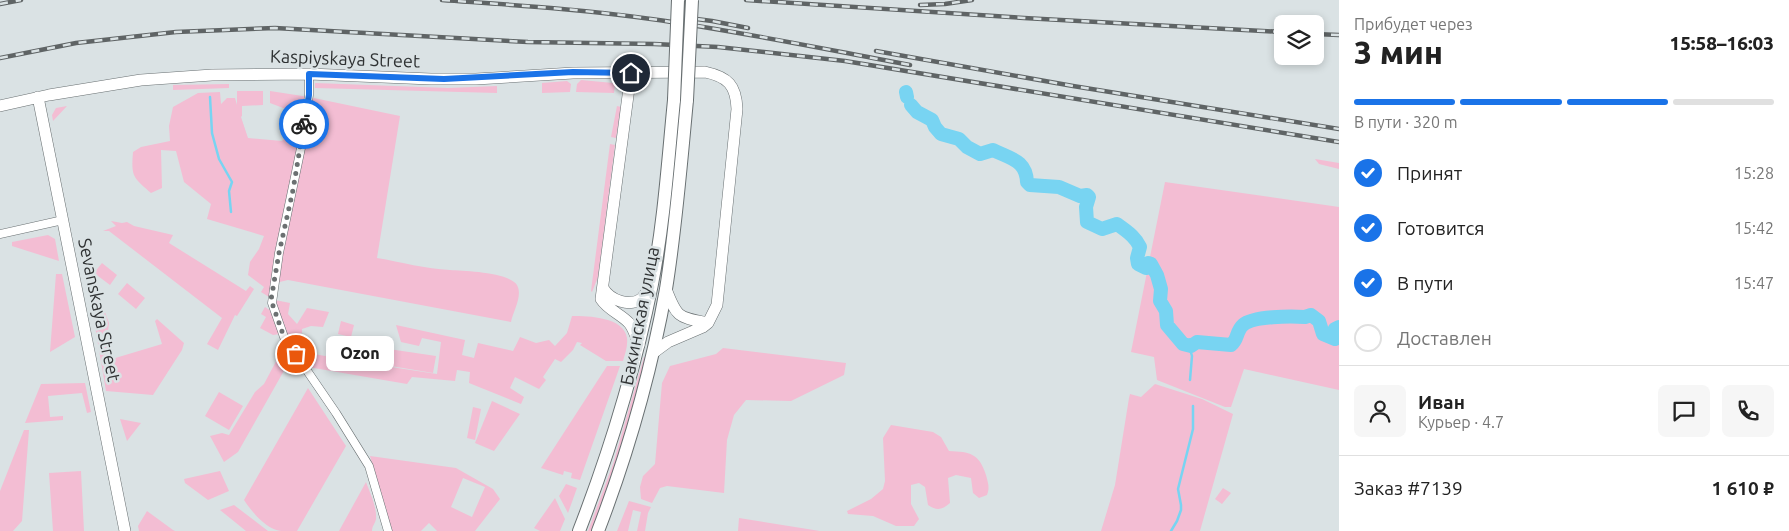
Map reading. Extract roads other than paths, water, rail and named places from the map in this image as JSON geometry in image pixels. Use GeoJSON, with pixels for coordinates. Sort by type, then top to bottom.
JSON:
{"type":"FeatureCollection","features":[{"type":"Feature","properties":{"kind":"main road"},"geometry":{"type":"LineString","coordinates":[[678,0],[680,100]]}},
{"type":"Feature","properties":{"kind":"main road"},"geometry":{"type":"LineString","coordinates":[[680,100],[692,0]]}},
{"type":"Feature","properties":{"kind":"main road","name":"Kaspiyskaya Street"},"geometry":{"type":"LineString","coordinates":[[0,106],[38,97],[141,80],[235,74],[309,74],[439,79],[573,72],[706,72],[718,75],[734,89],[737,109],[717,305],[708,323]]}},
{"type":"Feature","properties":{"kind":"main road"},"geometry":{"type":"LineString","coordinates":[[631,73],[601,299],[603,303],[632,326],[639,345]]}},
{"type":"Feature","properties":{"kind":"main road","name":"Sevanskaya Street"},"geometry":{"type":"LineString","coordinates":[[38,97],[125,531]]}},
{"type":"Feature","properties":{"kind":"main road","name":"Бакинская улица"},"geometry":{"type":"LineString","coordinates":[[579,531],[616,429],[639,345],[652,283],[680,100]]}},
{"type":"Feature","properties":{"kind":"main road","name":"Бакинская улица"},"geometry":{"type":"LineString","coordinates":[[598,531],[632,432],[666,289],[678,197],[680,100]]}},
{"type":"Feature","properties":{"kind":"main road"},"geometry":{"type":"LineString","coordinates":[[603,288],[610,296],[628,302],[640,300],[652,283]]}},
{"type":"Feature","properties":{"kind":"main road"},"geometry":{"type":"LineString","coordinates":[[666,289],[672,308],[677,314],[685,318],[708,323]]}},
{"type":"Feature","properties":{"kind":"main road"},"geometry":{"type":"LineString","coordinates":[[652,353],[668,342],[701,328],[708,323]]}},
{"type":"Feature","properties":{"kind":"street"},"geometry":{"type":"LineString","coordinates":[[309,74],[309,95],[301,148],[279,253],[272,303],[284,337],[336,413],[369,466],[388,531]]}},
{"type":"Feature","properties":{"kind":"street"},"geometry":{"type":"LineString","coordinates":[[0,234],[63,220]]}},
{"type":"Feature","properties":{"kind":"waterway"},"geometry":{"type":"LineString","coordinates":[[906,92],[907,97]]}},
{"type":"Feature","properties":{"kind":"waterway"},"geometry":{"type":"LineString","coordinates":[[210,97],[212,133],[219,159],[232,182],[229,191],[231,212]]}},
{"type":"Feature","properties":{"kind":"waterway"},"geometry":{"type":"LineString","coordinates":[[911,105],[917,112],[932,120],[941,134],[959,139],[967,147],[980,154],[993,150],[1016,161],[1024,169],[1027,182],[1030,185],[1059,187],[1080,196],[1087,195],[1089,197],[1086,207],[1087,222],[1102,229],[1117,224],[1138,243],[1140,247],[1137,258],[1138,264],[1146,268],[1148,263],[1151,264],[1161,289],[1160,301],[1166,311],[1167,325],[1183,344],[1191,346],[1197,342],[1231,345],[1243,325],[1263,318],[1305,317],[1311,315],[1319,321],[1323,334],[1335,339],[1335,329],[1339,327]]}},
{"type":"Feature","properties":{"kind":"waterway"},"geometry":{"type":"LineString","coordinates":[[1190,380],[1191,346]]}},
{"type":"Feature","properties":{"kind":"waterway"},"geometry":{"type":"LineString","coordinates":[[1171,531],[1181,510],[1178,489],[1193,429],[1193,406]]}},
{"type":"Feature","properties":{"kind":"railway"},"geometry":{"type":"LineString","coordinates":[[0,4],[21,0]]}},
{"type":"Feature","properties":{"kind":"railway"},"geometry":{"type":"LineString","coordinates":[[442,0],[573,10],[651,19],[910,65]]}},
{"type":"Feature","properties":{"kind":"railway"},"geometry":{"type":"LineString","coordinates":[[746,0],[1274,32]]}},
{"type":"Feature","properties":{"kind":"railway"},"geometry":{"type":"LineString","coordinates":[[920,5],[972,0]]}},
{"type":"Feature","properties":{"kind":"railway"},"geometry":{"type":"LineString","coordinates":[[681,17],[748,28]]}},
{"type":"Feature","properties":{"kind":"railway"},"geometry":{"type":"LineString","coordinates":[[0,58],[76,43],[176,32],[275,28],[528,42],[718,47],[845,61],[1339,142]]}},
{"type":"Feature","properties":{"kind":"railway"},"geometry":{"type":"LineString","coordinates":[[1324,34],[1339,35]]}},
{"type":"Feature","properties":{"kind":"railway"},"geometry":{"type":"LineString","coordinates":[[876,51],[1073,86],[1339,129]]}},
{"type":"Feature","properties":{"kind":"place","name":"Ozon"},"geometry":{"type":"Point","coordinates":[296,354]}}]}
